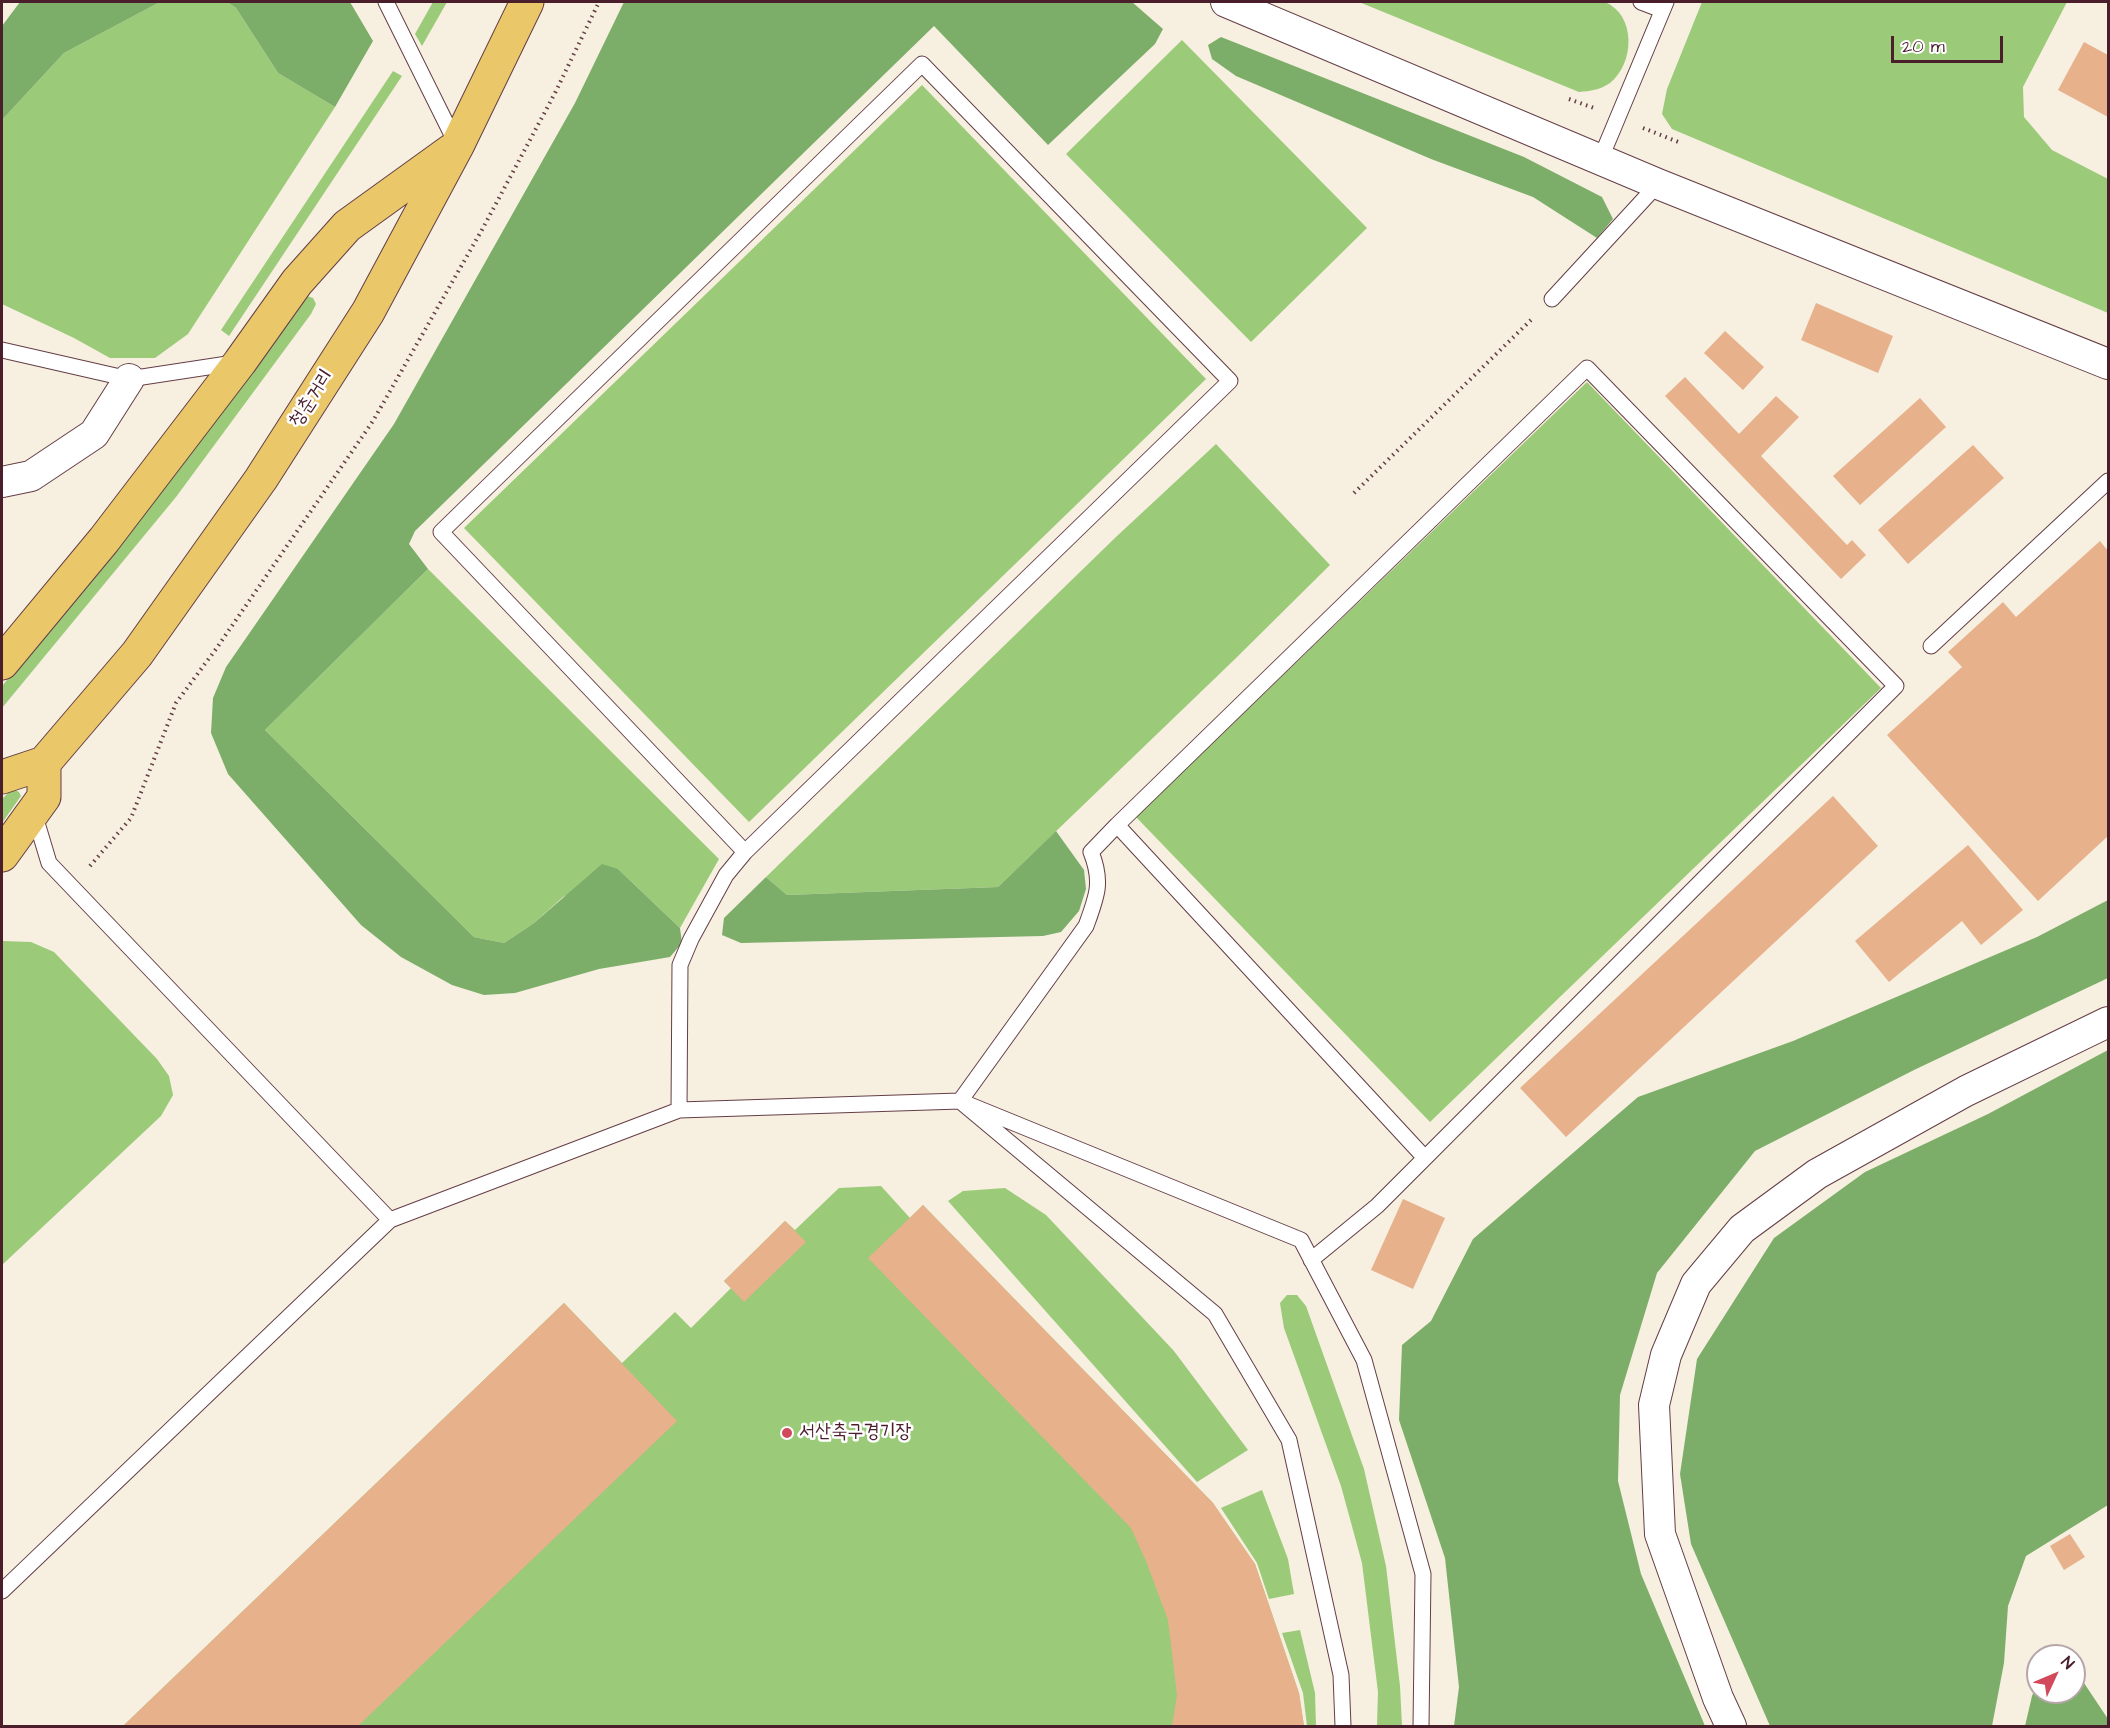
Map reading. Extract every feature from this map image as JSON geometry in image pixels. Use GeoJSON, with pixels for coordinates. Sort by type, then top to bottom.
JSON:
{"type":"FeatureCollection","features":[{"type":"Feature","properties":{"kind":"main road","name":"청춘거리"},"geometry":{"type":"LineString","coordinates":[[44,763],[136,654],[261,479],[368,312],[457,146],[527,2]]}},
{"type":"Feature","properties":{"kind":"main road"},"geometry":{"type":"LineString","coordinates":[[2,663],[104,540],[240,362],[297,282],[347,226],[457,146]]}},
{"type":"Feature","properties":{"kind":"main road"},"geometry":{"type":"LineString","coordinates":[[2,777],[44,763],[44,797],[2,855]]}},
{"type":"Feature","properties":{"kind":"street"},"geometry":{"type":"LineString","coordinates":[[1226,2],[1599,160],[2109,364]]}},
{"type":"Feature","properties":{"kind":"street"},"geometry":{"type":"LineString","coordinates":[[2,482],[30,476],[94,434],[129,379]]}},
{"type":"Feature","properties":{"kind":"street"},"geometry":{"type":"LineString","coordinates":[[1731,1726],[1718,1698],[1660,1534],[1654,1406],[1666,1355],[1696,1284],[1742,1229],[1817,1174],[1966,1091],[2109,1022]]}},
{"type":"Feature","properties":{"kind":"lane"},"geometry":{"type":"LineString","coordinates":[[387,2],[457,146]]}},
{"type":"Feature","properties":{"kind":"lane"},"geometry":{"type":"LineString","coordinates":[[1599,160],[1664,6],[1641,2]]}},
{"type":"Feature","properties":{"kind":"lane"},"geometry":{"type":"LineString","coordinates":[[679,1110],[680,965],[691,939],[726,875],[745,852],[1230,381],[922,64],[441,532],[745,852]]}},
{"type":"Feature","properties":{"kind":"lane"},"geometry":{"type":"LineString","coordinates":[[1552,299],[1658,184]]}},
{"type":"Feature","properties":{"kind":"lane"},"geometry":{"type":"LineString","coordinates":[[2,350],[129,379],[240,362]]}},
{"type":"Feature","properties":{"kind":"lane"},"geometry":{"type":"LineString","coordinates":[[960,1101],[1086,926],[1097,896],[1098,869],[1091,852],[1587,368],[1896,686],[1377,1206],[1311,1260]]}},
{"type":"Feature","properties":{"kind":"lane"},"geometry":{"type":"LineString","coordinates":[[1931,646],[2109,481]]}},
{"type":"Feature","properties":{"kind":"lane"},"geometry":{"type":"LineString","coordinates":[[34,813],[48,863],[390,1220]]}},
{"type":"Feature","properties":{"kind":"lane"},"geometry":{"type":"LineString","coordinates":[[1117,825],[1425,1158]]}},
{"type":"Feature","properties":{"kind":"lane"},"geometry":{"type":"LineString","coordinates":[[960,1101],[1215,1314],[1289,1440],[1341,1675],[1343,1726]]}},
{"type":"Feature","properties":{"kind":"lane"},"geometry":{"type":"LineString","coordinates":[[2,1591],[390,1220],[679,1110],[960,1101],[1301,1239],[1364,1360],[1423,1574],[1421,1726]]}},
{"type":"Feature","properties":{"kind":"path"},"geometry":{"type":"LineString","coordinates":[[72,888],[130,818],[176,703],[216,649],[373,421],[483,228],[555,93],[599,2]]}},
{"type":"Feature","properties":{"kind":"path"},"geometry":{"type":"LineString","coordinates":[[1354,493],[1552,299]]}},
{"type":"Feature","properties":{"kind":"green space"},"geometry":{"type":"Polygon","coordinates":[[[20,2],[160,2],[64,53],[2,120],[2,26],[20,2]]]}},
{"type":"Feature","properties":{"kind":"green space"},"geometry":{"type":"Polygon","coordinates":[[[160,2],[227,2],[236,8],[278,73],[335,107],[188,334],[155,358],[110,358],[2,304],[2,120],[64,53],[160,2]]]}},
{"type":"Feature","properties":{"kind":"green space"},"geometry":{"type":"Polygon","coordinates":[[[227,2],[350,2],[373,41],[335,107],[278,73],[236,8],[227,2]]]}},
{"type":"Feature","properties":{"kind":"green space"},"geometry":{"type":"Polygon","coordinates":[[[433,2],[447,2],[422,46],[415,34],[433,2]]]}},
{"type":"Feature","properties":{"kind":"green space"},"geometry":{"type":"Polygon","coordinates":[[[624,2],[1132,2],[1163,29],[1155,44],[1048,145],[934,26],[415,531],[409,544],[428,569],[265,730],[474,937],[504,943],[534,923],[602,864],[618,869],[680,928],[682,943],[670,957],[599,969],[515,993],[484,995],[452,985],[401,957],[361,925],[228,774],[211,733],[213,698],[226,667],[394,424],[575,103],[624,2]]]}},
{"type":"Feature","properties":{"kind":"green space"},"geometry":{"type":"Polygon","coordinates":[[[1359,2],[1605,2],[1615,8],[1622,17],[1627,28],[1628,52],[1624,64],[1610,83],[1599,89],[1579,92],[1359,2]]]}},
{"type":"Feature","properties":{"kind":"green space"},"geometry":{"type":"Polygon","coordinates":[[[1702,2],[2067,2],[2023,87],[2024,117],[2052,150],[2108,179],[2108,313],[1672,129],[1662,114],[1667,89],[1702,2]]]}},
{"type":"Feature","properties":{"kind":"green space"},"geometry":{"type":"Polygon","coordinates":[[[1221,37],[1524,157],[1602,197],[1613,219],[1597,238],[1533,197],[1431,159],[1236,76],[1212,59],[1208,45],[1221,37]]]}},
{"type":"Feature","properties":{"kind":"green space"},"geometry":{"type":"Polygon","coordinates":[[[1182,40],[1367,228],[1251,342],[1066,154],[1182,40]]]}},
{"type":"Feature","properties":{"kind":"green space"},"geometry":{"type":"Polygon","coordinates":[[[393,71],[402,76],[229,336],[221,330],[393,71]]]}},
{"type":"Feature","properties":{"kind":"green space"},"geometry":{"type":"Polygon","coordinates":[[[922,85],[1206,379],[749,822],[464,528],[922,85]]]}},
{"type":"Feature","properties":{"kind":"green space"},"geometry":{"type":"Polygon","coordinates":[[[307,296],[313,298],[316,304],[311,314],[176,497],[2,708],[2,686],[106,560],[307,296]]]}},
{"type":"Feature","properties":{"kind":"green space"},"geometry":{"type":"Polygon","coordinates":[[[1587,382],[1881,688],[1430,1122],[1136,817],[1587,382]]]}},
{"type":"Feature","properties":{"kind":"green space"},"geometry":{"type":"Polygon","coordinates":[[[1216,444],[1330,565],[1234,660],[998,887],[787,895],[766,877],[1117,536],[1216,444]]]}},
{"type":"Feature","properties":{"kind":"green space"},"geometry":{"type":"Polygon","coordinates":[[[428,569],[719,859],[680,928],[618,869],[563,897],[534,923],[504,943],[474,937],[265,730],[428,569]]]}},
{"type":"Feature","properties":{"kind":"green space"},"geometry":{"type":"Polygon","coordinates":[[[15,790],[21,796],[2,823],[2,799],[15,790]]]}},
{"type":"Feature","properties":{"kind":"green space"},"geometry":{"type":"Polygon","coordinates":[[[1056,831],[1084,870],[1086,889],[1079,911],[1061,932],[1043,936],[741,943],[722,935],[724,918],[766,877],[787,895],[998,887],[1056,831]]]}},
{"type":"Feature","properties":{"kind":"green space"},"geometry":{"type":"Polygon","coordinates":[[[2108,900],[2108,978],[1914,1070],[1755,1151],[1657,1273],[1620,1395],[1618,1481],[1641,1574],[1705,1726],[1454,1726],[1459,1687],[1445,1558],[1399,1420],[1402,1345],[1431,1321],[1473,1239],[1638,1097],[1793,1041],[2037,937],[2108,900]]]}},
{"type":"Feature","properties":{"kind":"green space"},"geometry":{"type":"Polygon","coordinates":[[[2,941],[31,942],[54,952],[157,1059],[169,1076],[173,1095],[161,1116],[2,1265],[2,941]]]}},
{"type":"Feature","properties":{"kind":"green space"},"geometry":{"type":"Polygon","coordinates":[[[2108,1050],[2108,1505],[2026,1556],[2008,1606],[2004,1663],[1992,1726],[1770,1726],[1691,1544],[1680,1474],[1697,1359],[1774,1238],[1865,1172],[1988,1114],[2108,1050]]]}},
{"type":"Feature","properties":{"kind":"green space","name":"서산축구경기장"},"geometry":{"type":"Polygon","coordinates":[[[881,1186],[910,1218],[923,1205],[1213,1503],[1255,1564],[1299,1693],[1304,1726],[123,1726],[564,1303],[622,1363],[675,1312],[691,1328],[731,1288],[724,1281],[785,1221],[795,1230],[839,1188],[881,1186]]]}},
{"type":"Feature","properties":{"kind":"green space"},"geometry":{"type":"Polygon","coordinates":[[[1005,1188],[1046,1215],[1174,1351],[1248,1450],[1197,1482],[948,1201],[963,1191],[1005,1188]]]}},
{"type":"Feature","properties":{"kind":"green space"},"geometry":{"type":"Polygon","coordinates":[[[1287,1295],[1297,1295],[1306,1306],[1364,1469],[1386,1566],[1400,1686],[1402,1726],[1377,1726],[1378,1692],[1362,1563],[1341,1486],[1284,1328],[1280,1303],[1287,1295]]]}},
{"type":"Feature","properties":{"kind":"green space"},"geometry":{"type":"Polygon","coordinates":[[[1262,1490],[1288,1559],[1294,1594],[1269,1599],[1257,1563],[1221,1508],[1262,1490]]]}},
{"type":"Feature","properties":{"kind":"green space"},"geometry":{"type":"Polygon","coordinates":[[[1300,1630],[1315,1693],[1316,1726],[1307,1726],[1303,1693],[1282,1633],[1300,1630]]]}},
{"type":"Feature","properties":{"kind":"green space"},"geometry":{"type":"Polygon","coordinates":[[[2086,1686],[2108,1719],[2108,1726],[2025,1726],[2030,1704],[2086,1704],[2086,1686]]]}},
{"type":"Feature","properties":{"kind":"building"},"geometry":{"type":"Polygon","coordinates":[[[2084,42],[2108,55],[2108,117],[2058,90],[2084,42]]]}},
{"type":"Feature","properties":{"kind":"building"},"geometry":{"type":"Polygon","coordinates":[[[1816,303],[1893,336],[1878,373],[1801,340],[1816,303]]]}},
{"type":"Feature","properties":{"kind":"building"},"geometry":{"type":"Polygon","coordinates":[[[1725,331],[1764,367],[1743,390],[1704,353],[1725,331]]]}},
{"type":"Feature","properties":{"kind":"building"},"geometry":{"type":"Polygon","coordinates":[[[1685,377],[1739,434],[1776,396],[1799,417],[1761,456],[1847,545],[1852,540],[1866,555],[1841,579],[1665,396],[1685,377]]]}},
{"type":"Feature","properties":{"kind":"building"},"geometry":{"type":"Polygon","coordinates":[[[1920,398],[1946,427],[1860,505],[1833,476],[1920,398]]]}},
{"type":"Feature","properties":{"kind":"building"},"geometry":{"type":"Polygon","coordinates":[[[1973,445],[2004,478],[1908,564],[1878,530],[1973,445]]]}},
{"type":"Feature","properties":{"kind":"building"},"geometry":{"type":"Polygon","coordinates":[[[2100,541],[2108,551],[2108,836],[2038,901],[1887,735],[1962,667],[1948,652],[2003,602],[2016,617],[2100,541]]]}},
{"type":"Feature","properties":{"kind":"building"},"geometry":{"type":"Polygon","coordinates":[[[1833,796],[1878,846],[1566,1137],[1520,1088],[1833,796]]]}},
{"type":"Feature","properties":{"kind":"building"},"geometry":{"type":"Polygon","coordinates":[[[1968,845],[2023,910],[1981,945],[1962,921],[1889,982],[1855,941],[1968,845]]]}},
{"type":"Feature","properties":{"kind":"building"},"geometry":{"type":"Polygon","coordinates":[[[1403,1199],[1445,1218],[1413,1289],[1371,1270],[1403,1199]]]}},
{"type":"Feature","properties":{"kind":"building"},"geometry":{"type":"Polygon","coordinates":[[[923,1205],[1213,1503],[1255,1564],[1299,1693],[1304,1726],[1172,1726],[1177,1695],[1168,1620],[1131,1528],[868,1258],[923,1205]]]}},
{"type":"Feature","properties":{"kind":"building"},"geometry":{"type":"Polygon","coordinates":[[[785,1221],[806,1242],[744,1302],[724,1281],[785,1221]]]}},
{"type":"Feature","properties":{"kind":"building"},"geometry":{"type":"Polygon","coordinates":[[[564,1303],[677,1421],[358,1726],[123,1726],[564,1303]]]}},
{"type":"Feature","properties":{"kind":"building"},"geometry":{"type":"Polygon","coordinates":[[[2070,1534],[2085,1557],[2064,1570],[2050,1546],[2070,1534]]]}},
{"type":"Feature","properties":{"kind":"place","name":"서산축구경기장"},"geometry":{"type":"Point","coordinates":[787,1433]}}]}
